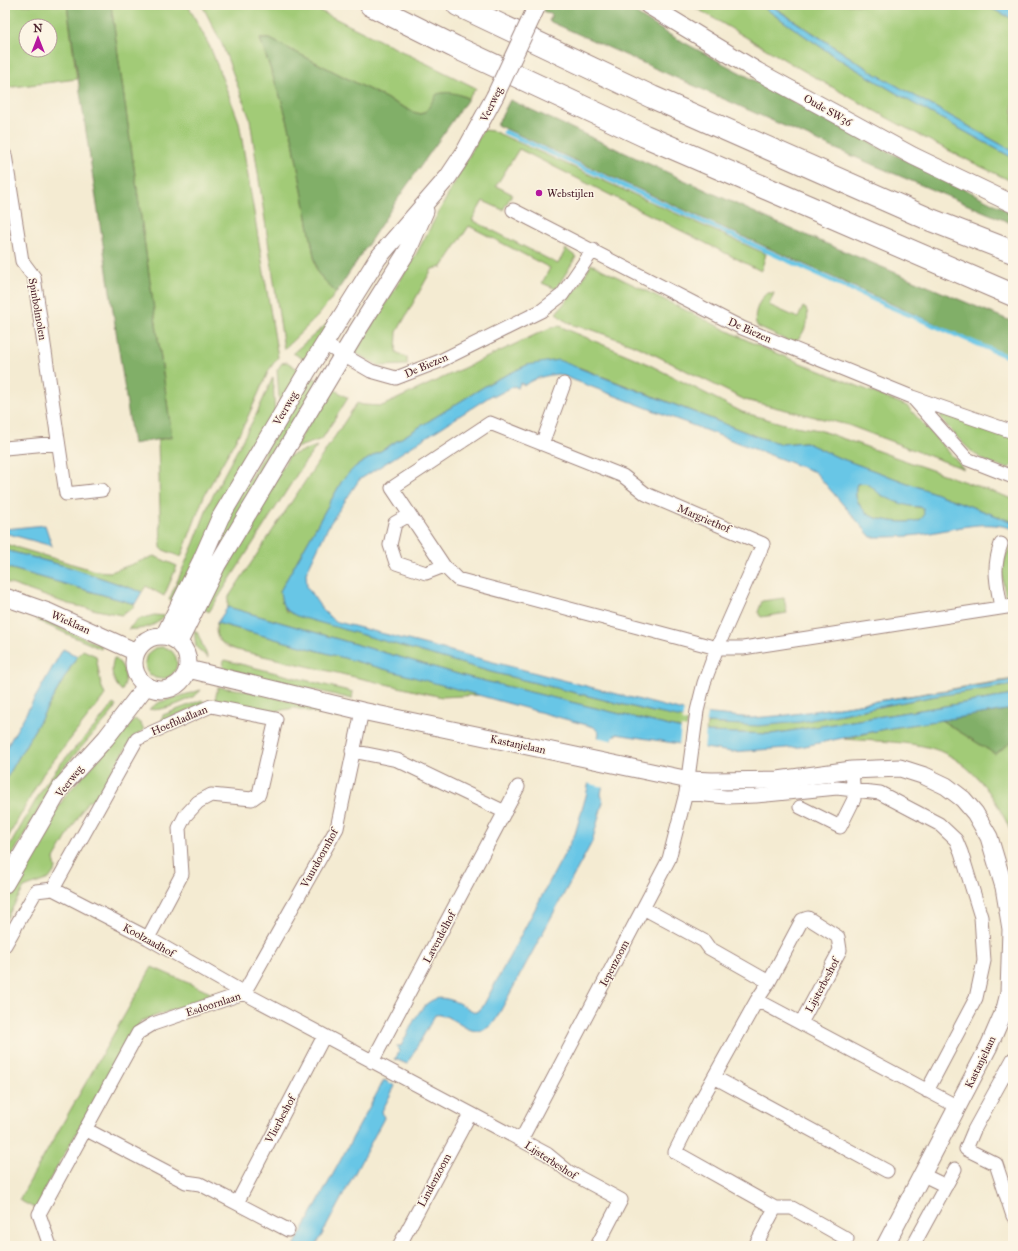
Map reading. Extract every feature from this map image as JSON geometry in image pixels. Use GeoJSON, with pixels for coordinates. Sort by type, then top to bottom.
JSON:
{"type":"FeatureCollection","features":[{"type":"Feature","properties":{"kind":"highway"},"geometry":{"type":"LineString","coordinates":[[371,5],[455,47],[645,136],[1013,296]]}},
{"type":"Feature","properties":{"kind":"highway"},"geometry":{"type":"LineString","coordinates":[[458,5],[666,103],[931,220],[1013,252]]}},
{"type":"Feature","properties":{"kind":"street","name":"Oude SW36"},"geometry":{"type":"LineString","coordinates":[[648,5],[757,71],[906,152],[1013,204]]}},
{"type":"Feature","properties":{"kind":"street","name":"Veerweg"},"geometry":{"type":"LineString","coordinates":[[171,639],[220,518],[324,344],[378,258],[448,177],[464,153],[495,96],[537,7]]}},
{"type":"Feature","properties":{"kind":"street","name":"Spinbolmolen"},"geometry":{"type":"LineString","coordinates":[[5,155],[8,204],[22,261],[34,277],[66,494],[102,490]]}},
{"type":"Feature","properties":{"kind":"street","name":"Veerweg"},"geometry":{"type":"LineString","coordinates":[[171,639],[408,250],[431,196]]}},
{"type":"Feature","properties":{"kind":"street","name":"De Biezen"},"geometry":{"type":"LineString","coordinates":[[513,210],[742,328],[912,397],[1013,432]]}},
{"type":"Feature","properties":{"kind":"street","name":"De Biezen"},"geometry":{"type":"LineString","coordinates":[[324,344],[371,371],[396,378],[440,361],[540,311],[557,300],[593,250]]}},
{"type":"Feature","properties":{"kind":"street"},"geometry":{"type":"LineString","coordinates":[[542,444],[564,384]]}},
{"type":"Feature","properties":{"kind":"street","name":"De Biezen"},"geometry":{"type":"LineString","coordinates":[[912,397],[967,459],[1013,477]]}},
{"type":"Feature","properties":{"kind":"street","name":"Margriethof"},"geometry":{"type":"LineString","coordinates":[[688,786],[697,711],[704,683],[717,648],[763,544],[646,494],[623,476],[490,423],[392,488],[444,566],[457,579],[717,648],[743,648],[1007,607],[994,568],[995,559],[1000,544]]}},
{"type":"Feature","properties":{"kind":"street"},"geometry":{"type":"LineString","coordinates":[[5,448],[58,443]]}},
{"type":"Feature","properties":{"kind":"street"},"geometry":{"type":"LineString","coordinates":[[409,515],[395,523],[390,545],[396,563],[426,573],[444,566]]}},
{"type":"Feature","properties":{"kind":"street","name":"Wieklaan"},"geometry":{"type":"LineString","coordinates":[[5,597],[48,612],[136,652]]}},
{"type":"Feature","properties":{"kind":"street"},"geometry":{"type":"LineString","coordinates":[[154,637],[171,639],[187,654],[188,669],[182,681],[171,688],[159,690],[146,686],[139,679],[135,671],[134,661],[136,652],[146,641],[154,637]]}},
{"type":"Feature","properties":{"kind":"street","name":"Kastanjelaan"},"geometry":{"type":"LineString","coordinates":[[188,669],[362,711],[610,763],[726,797],[756,796],[837,788],[880,793],[939,824],[956,840],[961,852],[981,917],[984,961],[980,986],[976,998],[927,1091]]}},
{"type":"Feature","properties":{"kind":"street","name":"Veerweg"},"geometry":{"type":"LineString","coordinates":[[5,884],[62,786],[106,738],[146,686]]}},
{"type":"Feature","properties":{"kind":"street","name":"Hoefbladlaan"},"geometry":{"type":"LineString","coordinates":[[53,889],[137,739],[211,706],[276,720],[259,794],[252,799],[211,795],[198,802],[185,816],[179,828],[182,874],[148,938]]}},
{"type":"Feature","properties":{"kind":"street","name":"Vuurdoornhof"},"geometry":{"type":"LineString","coordinates":[[244,993],[337,828],[352,751],[362,711]]}},
{"type":"Feature","properties":{"kind":"street"},"geometry":{"type":"LineString","coordinates":[[352,751],[397,760],[506,812]]}},
{"type":"Feature","properties":{"kind":"street","name":"Kastanjelaan"},"geometry":{"type":"LineString","coordinates":[[688,786],[712,781],[778,780],[852,770],[900,768],[925,776],[946,786],[963,799],[975,813],[989,837],[1004,887],[1011,929],[1012,970],[1005,1009],[989,1046],[885,1246]]}},
{"type":"Feature","properties":{"kind":"street"},"geometry":{"type":"LineString","coordinates":[[800,807],[840,827],[854,799],[852,770]]}},
{"type":"Feature","properties":{"kind":"street","name":"Iepenzoom"},"geometry":{"type":"LineString","coordinates":[[521,1140],[669,859],[688,786]]}},
{"type":"Feature","properties":{"kind":"street","name":"Lavendelhof"},"geometry":{"type":"LineString","coordinates":[[372,1062],[518,787]]}},
{"type":"Feature","properties":{"kind":"street"},"geometry":{"type":"LineString","coordinates":[[5,945],[36,891],[53,889]]}},
{"type":"Feature","properties":{"kind":"street","name":"Koolzaadhof"},"geometry":{"type":"LineString","coordinates":[[53,889],[148,938],[244,993]]}},
{"type":"Feature","properties":{"kind":"street"},"geometry":{"type":"LineString","coordinates":[[643,908],[704,941],[709,948],[769,982]]}},
{"type":"Feature","properties":{"kind":"street","name":"Lijsterbeshof"},"geometry":{"type":"LineString","coordinates":[[801,1023],[840,950],[838,937],[808,918],[802,920],[769,982],[757,1000],[714,1077],[675,1152],[775,1208],[792,1208],[847,1239]]}},
{"type":"Feature","properties":{"kind":"street","name":"Esdoornlaan"},"geometry":{"type":"LineString","coordinates":[[50,1246],[38,1214],[138,1033],[153,1024],[244,993],[521,1140]]}},
{"type":"Feature","properties":{"kind":"street","name":"Lijsterbeshof"},"geometry":{"type":"LineString","coordinates":[[757,1000],[958,1107]]}},
{"type":"Feature","properties":{"kind":"street","name":"Vlierbeshof"},"geometry":{"type":"LineString","coordinates":[[237,1203],[324,1036]]}},
{"type":"Feature","properties":{"kind":"street"},"geometry":{"type":"LineString","coordinates":[[1013,1059],[974,1130],[966,1150],[996,1164],[1013,1216]]}},
{"type":"Feature","properties":{"kind":"street"},"geometry":{"type":"LineString","coordinates":[[714,1077],[887,1171]]}},
{"type":"Feature","properties":{"kind":"street","name":"Lindenzoom"},"geometry":{"type":"LineString","coordinates":[[399,1246],[470,1114]]}},
{"type":"Feature","properties":{"kind":"street"},"geometry":{"type":"LineString","coordinates":[[85,1129],[186,1182],[200,1184],[288,1230]]}},
{"type":"Feature","properties":{"kind":"street","name":"Lijsterbeshof"},"geometry":{"type":"LineString","coordinates":[[521,1140],[547,1154],[569,1172],[621,1200],[597,1246]]}},
{"type":"Feature","properties":{"kind":"street"},"geometry":{"type":"LineString","coordinates":[[913,1246],[955,1169]]}},
{"type":"Feature","properties":{"kind":"street"},"geometry":{"type":"LineString","coordinates":[[922,1174],[946,1186]]}},
{"type":"Feature","properties":{"kind":"street"},"geometry":{"type":"LineString","coordinates":[[755,1246],[775,1208]]}},
{"type":"Feature","properties":{"kind":"green space"},"geometry":{"type":"Polygon","coordinates":[[[5,5],[67,5],[77,79],[5,88],[5,5]]]}},
{"type":"Feature","properties":{"kind":"green space"},"geometry":{"type":"Polygon","coordinates":[[[67,5],[111,5],[172,437],[133,444],[67,5]]]}},
{"type":"Feature","properties":{"kind":"green space"},"geometry":{"type":"Polygon","coordinates":[[[111,5],[188,5],[211,49],[239,122],[278,357],[269,370],[245,423],[204,496],[181,557],[161,549],[158,440],[172,437],[111,5]]]}},
{"type":"Feature","properties":{"kind":"green space"},"geometry":{"type":"Polygon","coordinates":[[[202,5],[308,5],[476,88],[468,99],[464,96],[438,94],[427,110],[421,114],[413,112],[270,39],[260,39],[282,102],[293,141],[317,272],[336,293],[318,316],[284,349],[250,119],[222,44],[202,5]]]}},
{"type":"Feature","properties":{"kind":"green space"},"geometry":{"type":"Polygon","coordinates":[[[547,5],[629,5],[638,15],[670,35],[873,144],[1013,213],[1013,224],[829,146],[549,21],[552,15],[543,11],[547,5]]]}},
{"type":"Feature","properties":{"kind":"green space"},"geometry":{"type":"Polygon","coordinates":[[[691,5],[760,5],[834,56],[911,102],[1013,158],[1013,182],[890,119],[810,75],[691,5]]]}},
{"type":"Feature","properties":{"kind":"green space"},"geometry":{"type":"Polygon","coordinates":[[[771,5],[984,5],[1013,19],[1013,151],[874,73],[771,5]]]}},
{"type":"Feature","properties":{"kind":"green space"},"geometry":{"type":"Polygon","coordinates":[[[260,39],[270,39],[413,112],[421,114],[427,110],[437,94],[453,93],[468,99],[403,191],[336,293],[317,272],[293,141],[282,102],[260,39]]]}},
{"type":"Feature","properties":{"kind":"green space"},"geometry":{"type":"Polygon","coordinates":[[[510,100],[784,226],[1013,322],[1013,359],[497,125],[510,100]]]}},
{"type":"Feature","properties":{"kind":"green space"},"geometry":{"type":"Polygon","coordinates":[[[483,130],[493,131],[766,254],[761,271],[519,149],[496,186],[512,194],[503,210],[483,201],[472,220],[558,264],[566,249],[576,257],[556,289],[542,283],[550,268],[469,226],[442,267],[432,269],[397,332],[396,352],[407,358],[407,365],[380,366],[355,353],[414,258],[483,130]]]}},
{"type":"Feature","properties":{"kind":"green space"},"geometry":{"type":"Polygon","coordinates":[[[591,264],[761,347],[907,406],[964,469],[848,425],[745,400],[639,347],[593,330],[573,325],[562,319],[556,313],[579,286],[591,264]]]}},
{"type":"Feature","properties":{"kind":"green space"},"geometry":{"type":"Polygon","coordinates":[[[767,293],[774,293],[769,305],[798,318],[803,307],[806,309],[808,316],[806,325],[800,337],[795,341],[788,341],[758,327],[755,319],[757,309],[761,300],[767,293]]]}},
{"type":"Feature","properties":{"kind":"green space"},"geometry":{"type":"Polygon","coordinates":[[[329,322],[310,363],[293,353],[329,322]]]}},
{"type":"Feature","properties":{"kind":"green space"},"geometry":{"type":"Polygon","coordinates":[[[559,326],[644,362],[742,412],[784,424],[819,430],[1013,499],[1013,522],[837,457],[805,442],[782,444],[761,438],[578,367],[527,365],[490,383],[355,467],[343,479],[280,591],[282,603],[286,611],[491,672],[653,712],[688,718],[686,730],[468,677],[228,607],[228,598],[357,403],[363,405],[382,406],[552,327],[559,326]]]}},
{"type":"Feature","properties":{"kind":"green space"},"geometry":{"type":"Polygon","coordinates":[[[287,362],[302,372],[280,410],[277,370],[282,363],[287,362]]]}},
{"type":"Feature","properties":{"kind":"green space"},"geometry":{"type":"Polygon","coordinates":[[[309,375],[322,383],[189,609],[224,523],[309,375]]]}},
{"type":"Feature","properties":{"kind":"green space"},"geometry":{"type":"Polygon","coordinates":[[[273,377],[275,418],[176,603],[169,600],[194,543],[210,501],[257,413],[273,377]]]}},
{"type":"Feature","properties":{"kind":"green space"},"geometry":{"type":"Polygon","coordinates":[[[332,388],[348,398],[322,439],[293,449],[332,388]]]}},
{"type":"Feature","properties":{"kind":"green space"},"geometry":{"type":"Polygon","coordinates":[[[941,413],[1013,437],[1013,464],[1009,468],[998,466],[979,457],[963,443],[941,419],[941,413]]]}},
{"type":"Feature","properties":{"kind":"green space"},"geometry":{"type":"Polygon","coordinates":[[[317,446],[303,465],[209,612],[203,608],[289,456],[317,446]]]}},
{"type":"Feature","properties":{"kind":"green space"},"geometry":{"type":"Polygon","coordinates":[[[857,484],[870,484],[881,495],[911,506],[923,508],[923,517],[914,521],[898,522],[871,516],[862,508],[856,497],[857,484]]]}},
{"type":"Feature","properties":{"kind":"green space"},"geometry":{"type":"Polygon","coordinates":[[[1013,543],[1013,597],[1006,598],[1002,569],[1005,557],[1013,543]]]}},
{"type":"Feature","properties":{"kind":"green space"},"geometry":{"type":"Polygon","coordinates":[[[5,544],[96,571],[111,572],[154,556],[177,566],[164,596],[146,586],[142,592],[69,567],[5,550],[5,544]]]}},
{"type":"Feature","properties":{"kind":"green space"},"geometry":{"type":"Polygon","coordinates":[[[5,567],[135,604],[132,609],[121,615],[68,604],[5,582],[5,567]]]}},
{"type":"Feature","properties":{"kind":"green space"},"geometry":{"type":"Polygon","coordinates":[[[784,598],[787,613],[761,617],[758,612],[762,601],[784,598]]]}},
{"type":"Feature","properties":{"kind":"green space"},"geometry":{"type":"Polygon","coordinates":[[[154,615],[165,616],[157,623],[148,627],[128,629],[139,619],[154,615]]]}},
{"type":"Feature","properties":{"kind":"green space"},"geometry":{"type":"Polygon","coordinates":[[[38,617],[102,646],[101,649],[38,621],[36,618],[38,617]]]}},
{"type":"Feature","properties":{"kind":"green space"},"geometry":{"type":"Polygon","coordinates":[[[217,623],[480,695],[442,697],[237,650],[223,644],[220,641],[216,633],[217,623]]]}},
{"type":"Feature","properties":{"kind":"green space"},"geometry":{"type":"Polygon","coordinates":[[[194,630],[197,632],[208,658],[196,647],[194,630]]]}},
{"type":"Feature","properties":{"kind":"green space"},"geometry":{"type":"Polygon","coordinates":[[[158,647],[164,647],[174,654],[177,663],[176,669],[170,676],[164,679],[158,679],[148,672],[145,666],[145,660],[152,650],[158,647]]]}},
{"type":"Feature","properties":{"kind":"green space"},"geometry":{"type":"Polygon","coordinates":[[[83,650],[96,656],[101,685],[105,695],[43,774],[5,843],[5,781],[77,656],[83,650]]]}},
{"type":"Feature","properties":{"kind":"green space"},"geometry":{"type":"Polygon","coordinates":[[[114,658],[123,668],[125,682],[122,691],[116,684],[113,676],[112,667],[114,658]]]}},
{"type":"Feature","properties":{"kind":"green space"},"geometry":{"type":"Polygon","coordinates":[[[224,660],[353,692],[352,699],[223,668],[224,660]]]}},
{"type":"Feature","properties":{"kind":"green space"},"geometry":{"type":"Polygon","coordinates":[[[1013,680],[835,708],[841,707],[1013,680]]]}},
{"type":"Feature","properties":{"kind":"green space"},"geometry":{"type":"Polygon","coordinates":[[[1013,685],[1013,695],[771,734],[706,732],[707,723],[763,724],[791,722],[940,695],[1013,685]]]}},
{"type":"Feature","properties":{"kind":"green space"},"geometry":{"type":"Polygon","coordinates":[[[218,687],[243,690],[341,713],[339,718],[294,708],[272,712],[215,700],[218,687]]]}},
{"type":"Feature","properties":{"kind":"green space"},"geometry":{"type":"Polygon","coordinates":[[[201,690],[185,701],[169,707],[154,710],[149,709],[160,702],[201,690]]]}},
{"type":"Feature","properties":{"kind":"green space"},"geometry":{"type":"Polygon","coordinates":[[[202,700],[205,703],[162,721],[163,715],[202,700]]]}},
{"type":"Feature","properties":{"kind":"green space"},"geometry":{"type":"Polygon","coordinates":[[[113,704],[116,706],[111,714],[62,769],[5,868],[5,854],[44,786],[62,762],[98,723],[113,704]]]}},
{"type":"Feature","properties":{"kind":"green space"},"geometry":{"type":"Polygon","coordinates":[[[1013,709],[1013,741],[995,754],[941,720],[1013,709]]]}},
{"type":"Feature","properties":{"kind":"green space"},"geometry":{"type":"Polygon","coordinates":[[[135,719],[141,724],[144,730],[133,737],[95,799],[87,802],[54,859],[56,869],[49,879],[24,888],[5,921],[5,899],[66,795],[135,719]]]}},
{"type":"Feature","properties":{"kind":"green space"},"geometry":{"type":"Polygon","coordinates":[[[941,720],[995,754],[1013,741],[1013,837],[999,807],[990,793],[967,768],[954,758],[939,751],[913,744],[844,739],[884,729],[941,720]]]}},
{"type":"Feature","properties":{"kind":"green space"},"geometry":{"type":"Polygon","coordinates":[[[152,967],[215,995],[141,1021],[43,1192],[40,1211],[19,1200],[152,967]]]}},
{"type":"Feature","properties":{"kind":"water"},"geometry":{"type":"Polygon","coordinates":[[[760,5],[770,5],[874,73],[1013,151],[1013,158],[911,102],[834,56],[760,5]]]}},
{"type":"Feature","properties":{"kind":"water"},"geometry":{"type":"Polygon","coordinates":[[[984,5],[1003,5],[1013,10],[1013,19],[984,5]]]}},
{"type":"Feature","properties":{"kind":"water"},"geometry":{"type":"Polygon","coordinates":[[[558,360],[761,438],[782,444],[805,442],[837,457],[1013,522],[1013,529],[1002,526],[978,525],[912,536],[871,537],[815,472],[558,374],[554,374],[536,379],[525,385],[520,383],[518,388],[514,386],[495,396],[492,395],[359,480],[329,525],[306,573],[307,587],[322,609],[334,621],[683,711],[752,718],[788,715],[1013,680],[1013,685],[930,697],[801,722],[758,726],[707,723],[653,712],[491,672],[297,616],[286,609],[283,604],[280,591],[343,479],[355,467],[490,383],[527,365],[558,360]],[[857,484],[856,497],[862,508],[871,516],[898,522],[919,520],[923,517],[923,508],[889,499],[867,484],[857,484]]]}},
{"type":"Feature","properties":{"kind":"water"},"geometry":{"type":"Polygon","coordinates":[[[45,525],[52,546],[5,533],[5,529],[45,525]]]}},
{"type":"Feature","properties":{"kind":"water"},"geometry":{"type":"Polygon","coordinates":[[[5,550],[69,567],[142,592],[135,604],[5,567],[5,550]]]}},
{"type":"Feature","properties":{"kind":"water"},"geometry":{"type":"Polygon","coordinates":[[[228,607],[468,677],[686,730],[771,734],[1013,695],[1013,709],[885,729],[800,747],[731,752],[616,734],[612,739],[601,794],[603,802],[592,842],[495,1021],[487,1028],[479,1031],[464,1027],[442,1015],[435,1015],[407,1064],[395,1059],[399,1052],[397,1046],[401,1046],[413,1022],[424,1006],[438,998],[455,1001],[476,1012],[482,1008],[575,834],[586,796],[599,733],[594,727],[217,623],[228,607]]]}},
{"type":"Feature","properties":{"kind":"water"},"geometry":{"type":"Polygon","coordinates":[[[63,649],[77,656],[5,781],[5,750],[63,649]]]}},
{"type":"Feature","properties":{"kind":"water"},"geometry":{"type":"Polygon","coordinates":[[[384,1080],[395,1086],[382,1111],[384,1118],[316,1246],[294,1246],[384,1080]]]}},
{"type":"Feature","properties":{"kind":"pier"},"geometry":{"type":"Polygon","coordinates":[[[684,710],[708,713],[706,725],[682,721],[684,710]]]}},
{"type":"Feature","properties":{"kind":"pier"},"geometry":{"type":"Polygon","coordinates":[[[681,727],[706,730],[704,749],[679,745],[681,727]]]}},
{"type":"Feature","properties":{"kind":"pier"},"geometry":{"type":"Polygon","coordinates":[[[596,737],[614,741],[604,787],[586,783],[596,737]]]}},
{"type":"Feature","properties":{"kind":"waterway"},"geometry":{"type":"LineString","coordinates":[[505,132],[886,305],[1013,359]]}},
{"type":"Feature","properties":{"kind":"place","name":"Webstijlen"},"geometry":{"type":"Point","coordinates":[539,193]}}]}
